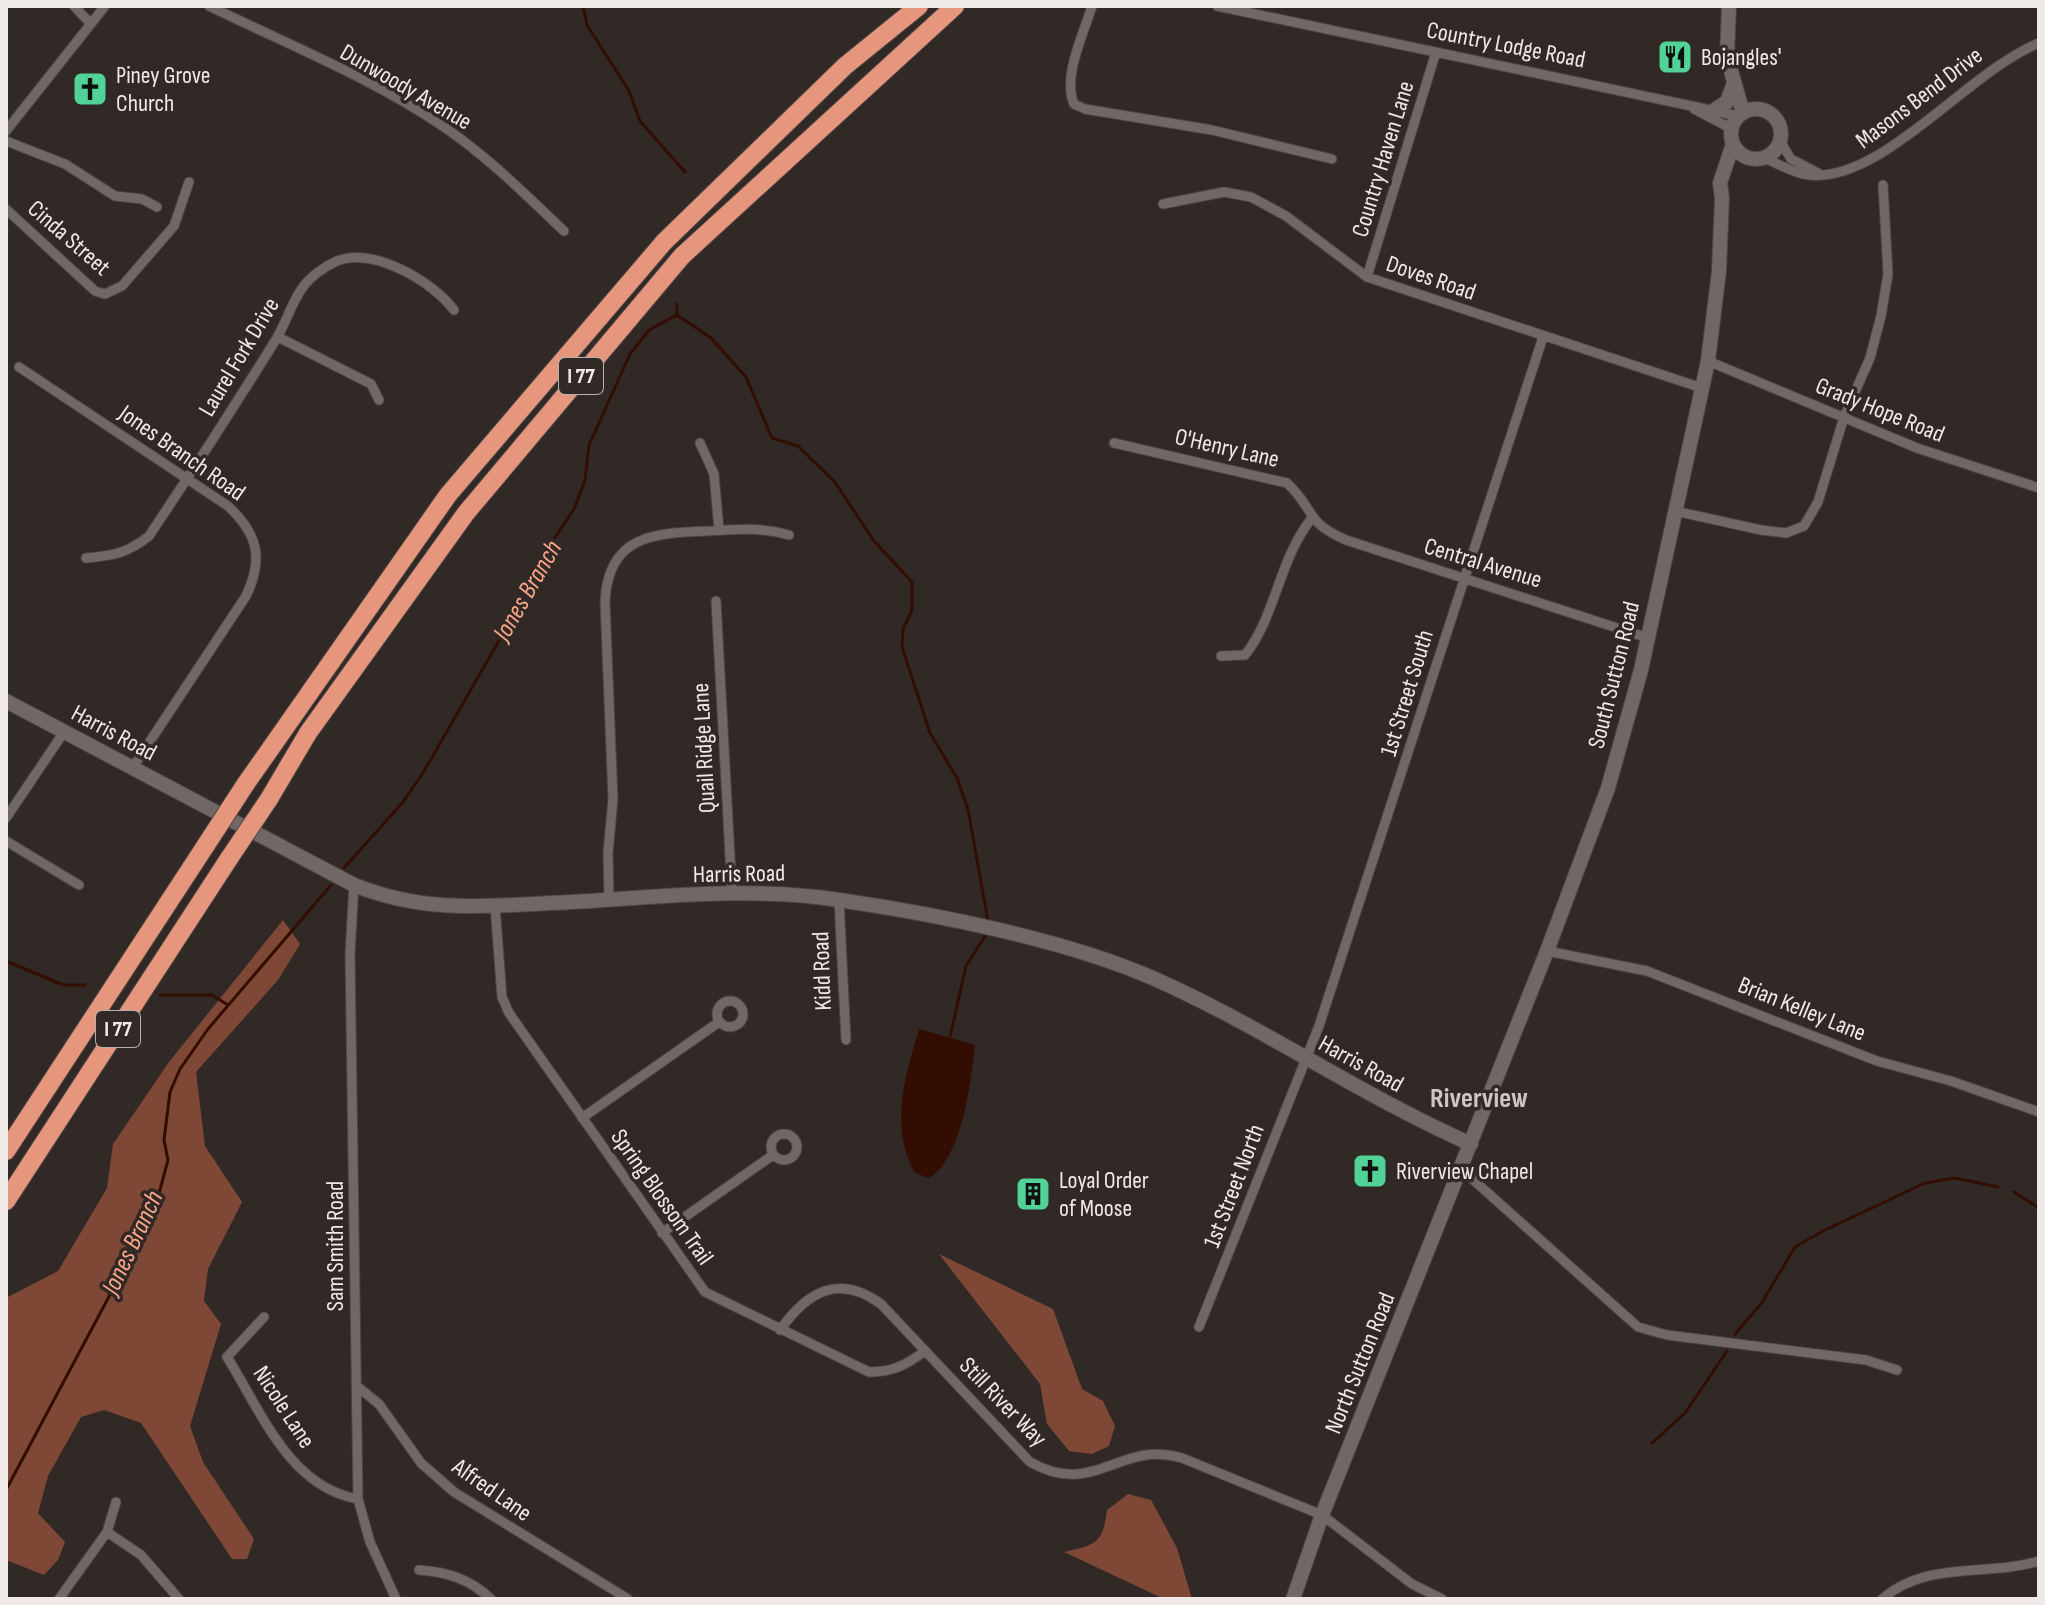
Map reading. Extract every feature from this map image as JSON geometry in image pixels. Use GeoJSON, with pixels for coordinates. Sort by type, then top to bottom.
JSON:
{"type":"FeatureCollection","features":[{"type":"Feature","properties":{"kind":"highway"},"geometry":{"type":"LineString","coordinates":[[845,66],[908,6]]}},
{"type":"Feature","properties":{"kind":"highway","name":"I 77"},"geometry":{"type":"LineString","coordinates":[[6,1151],[245,785],[448,495],[664,242],[845,66],[919,6]]}},
{"type":"Feature","properties":{"kind":"highway","name":"I 77"},"geometry":{"type":"LineString","coordinates":[[6,1201],[269,799],[308,733],[466,513],[682,256],[955,6]]}},
{"type":"Feature","properties":{"kind":"main road"},"geometry":{"type":"LineString","coordinates":[[1729,6],[1728,63],[1740,95],[1737,125],[1758,158],[1777,148],[1780,141],[1779,124],[1775,117],[1760,109],[1748,94],[1729,50]]}},
{"type":"Feature","properties":{"kind":"main road"},"geometry":{"type":"LineString","coordinates":[[1716,109],[1727,102],[1734,83]]}},
{"type":"Feature","properties":{"kind":"main road"},"geometry":{"type":"LineString","coordinates":[[1737,125],[1760,109]]}},
{"type":"Feature","properties":{"kind":"main road","name":"South Sutton Road"},"geometry":{"type":"LineString","coordinates":[[1471,1144],[1608,788],[1648,638],[1708,361],[1722,198],[1720,183],[1737,125]]}},
{"type":"Feature","properties":{"kind":"main road","name":"South Sutton Road"},"geometry":{"type":"LineString","coordinates":[[1722,198],[1736,169],[1758,158]]}},
{"type":"Feature","properties":{"kind":"main road","name":"Harris Road"},"geometry":{"type":"LineString","coordinates":[[6,701],[354,885],[416,905],[495,906],[732,893],[839,900],[997,931],[1155,979],[1417,1120],[1471,1144]]}},
{"type":"Feature","properties":{"kind":"main road","name":"North Sutton Road"},"geometry":{"type":"LineString","coordinates":[[1293,1599],[1322,1515],[1471,1144]]}},
{"type":"Feature","properties":{"kind":"street"},"geometry":{"type":"LineString","coordinates":[[74,6],[91,24]]}},
{"type":"Feature","properties":{"kind":"street"},"geometry":{"type":"LineString","coordinates":[[6,131],[105,6]]}},
{"type":"Feature","properties":{"kind":"street","name":"Dunwoody Avenue"},"geometry":{"type":"LineString","coordinates":[[209,6],[384,92],[441,125],[486,157],[564,231]]}},
{"type":"Feature","properties":{"kind":"street"},"geometry":{"type":"LineString","coordinates":[[1092,6],[1073,73],[1070,94],[1074,104],[1085,109],[1212,130],[1332,159]]}},
{"type":"Feature","properties":{"kind":"street","name":"Country Lodge Road"},"geometry":{"type":"LineString","coordinates":[[1217,6],[1716,109],[1737,125]]}},
{"type":"Feature","properties":{"kind":"street","name":"Masons Bend Drive"},"geometry":{"type":"LineString","coordinates":[[1758,158],[1811,176],[1861,167],[1988,70],[2039,43]]}},
{"type":"Feature","properties":{"kind":"street","name":"Country Haven Lane"},"geometry":{"type":"LineString","coordinates":[[1367,277],[1436,52]]}},
{"type":"Feature","properties":{"kind":"street","name":"Country Lodge Road"},"geometry":{"type":"LineString","coordinates":[[1692,106],[1737,125]]}},
{"type":"Feature","properties":{"kind":"street"},"geometry":{"type":"LineString","coordinates":[[6,141],[65,164],[115,196],[142,199],[157,207]]}},
{"type":"Feature","properties":{"kind":"street"},"geometry":{"type":"LineString","coordinates":[[1780,141],[1791,159],[1818,173]]}},
{"type":"Feature","properties":{"kind":"street","name":"Cinda Street"},"geometry":{"type":"LineString","coordinates":[[6,209],[95,291],[105,294],[122,286],[174,226],[189,182]]}},
{"type":"Feature","properties":{"kind":"street"},"geometry":{"type":"LineString","coordinates":[[1675,511],[1786,533],[1804,526],[1818,502],[1844,417],[1870,358],[1884,302],[1888,274],[1883,185]]}},
{"type":"Feature","properties":{"kind":"street","name":"Doves Road"},"geometry":{"type":"LineString","coordinates":[[1163,204],[1224,192],[1251,197],[1286,216],[1367,277],[1702,388]]}},
{"type":"Feature","properties":{"kind":"street","name":"Laurel Fork Drive"},"geometry":{"type":"LineString","coordinates":[[86,558],[117,555],[133,549],[149,536],[278,337],[303,287],[336,261],[356,257],[374,260],[424,282],[442,294],[454,310]]}},
{"type":"Feature","properties":{"kind":"street"},"geometry":{"type":"LineString","coordinates":[[278,337],[371,384],[379,400]]}},
{"type":"Feature","properties":{"kind":"street","name":"1st Street South"},"geometry":{"type":"LineString","coordinates":[[1306,1058],[1370,877],[1543,337]]}},
{"type":"Feature","properties":{"kind":"street","name":"Grady Hope Road"},"geometry":{"type":"LineString","coordinates":[[1708,361],[1917,448],[2039,488]]}},
{"type":"Feature","properties":{"kind":"street","name":"Jones Branch Road"},"geometry":{"type":"LineString","coordinates":[[19,367],[187,479],[241,518],[252,531],[258,563],[246,596],[133,767]]}},
{"type":"Feature","properties":{"kind":"street"},"geometry":{"type":"LineString","coordinates":[[700,443],[714,474],[719,530]]}},
{"type":"Feature","properties":{"kind":"street","name":"O'Henry Lane"},"geometry":{"type":"LineString","coordinates":[[1114,443],[1287,483],[1303,498],[1311,519]]}},
{"type":"Feature","properties":{"kind":"street"},"geometry":{"type":"LineString","coordinates":[[1221,656],[1245,655],[1257,640],[1294,542],[1311,519]]}},
{"type":"Feature","properties":{"kind":"street","name":"Central Avenue"},"geometry":{"type":"LineString","coordinates":[[1311,519],[1323,530],[1346,540],[1648,638]]}},
{"type":"Feature","properties":{"kind":"street"},"geometry":{"type":"LineString","coordinates":[[609,901],[608,853],[613,799],[606,584],[613,564],[641,538],[661,533],[765,528],[789,535]]}},
{"type":"Feature","properties":{"kind":"street","name":"Quail Ridge Lane"},"geometry":{"type":"LineString","coordinates":[[716,601],[732,893]]}},
{"type":"Feature","properties":{"kind":"street"},"geometry":{"type":"LineString","coordinates":[[6,818],[64,732]]}},
{"type":"Feature","properties":{"kind":"street"},"geometry":{"type":"LineString","coordinates":[[6,841],[79,885]]}},
{"type":"Feature","properties":{"kind":"street","name":"Sam Smith Road"},"geometry":{"type":"LineString","coordinates":[[354,885],[350,954],[358,1499],[370,1542],[396,1599]]}},
{"type":"Feature","properties":{"kind":"street","name":"Kidd Road"},"geometry":{"type":"LineString","coordinates":[[839,900],[846,1040]]}},
{"type":"Feature","properties":{"kind":"street","name":"Spring Blossom Trail"},"geometry":{"type":"LineString","coordinates":[[495,906],[502,997],[509,1013],[705,1292],[869,1372],[886,1372],[904,1366],[925,1351]]}},
{"type":"Feature","properties":{"kind":"street","name":"Brian Kelley Lane"},"geometry":{"type":"LineString","coordinates":[[1547,951],[1647,971],[1877,1061],[1951,1081],[2039,1112]]}},
{"type":"Feature","properties":{"kind":"street"},"geometry":{"type":"LineString","coordinates":[[582,1118],[719,1022]]}},
{"type":"Feature","properties":{"kind":"street","name":"1st Street North"},"geometry":{"type":"LineString","coordinates":[[1199,1327],[1306,1058]]}},
{"type":"Feature","properties":{"kind":"street"},"geometry":{"type":"LineString","coordinates":[[662,1233],[773,1155]]}},
{"type":"Feature","properties":{"kind":"street"},"geometry":{"type":"LineString","coordinates":[[1461,1169],[1638,1327],[1667,1335],[1866,1360],[1897,1370]]}},
{"type":"Feature","properties":{"kind":"street","name":"Still River Way"},"geometry":{"type":"LineString","coordinates":[[780,1330],[797,1306],[809,1296],[847,1288],[867,1294],[881,1304],[1030,1462],[1050,1473],[1068,1477],[1090,1474],[1142,1454],[1165,1453],[1322,1515],[1412,1584],[1442,1599]]}},
{"type":"Feature","properties":{"kind":"street","name":"Nicole Lane"},"geometry":{"type":"LineString","coordinates":[[264,1317],[227,1357],[288,1455],[319,1486],[358,1499]]}},
{"type":"Feature","properties":{"kind":"street","name":"Alfred Lane"},"geometry":{"type":"LineString","coordinates":[[358,1387],[379,1404],[421,1463],[454,1492],[628,1599]]}},
{"type":"Feature","properties":{"kind":"street"},"geometry":{"type":"LineString","coordinates":[[59,1599],[107,1532],[116,1502]]}},
{"type":"Feature","properties":{"kind":"street"},"geometry":{"type":"LineString","coordinates":[[107,1532],[141,1555],[179,1599]]}},
{"type":"Feature","properties":{"kind":"street"},"geometry":{"type":"LineString","coordinates":[[1882,1599],[1904,1583],[1931,1574],[2008,1568],[2039,1561]]}},
{"type":"Feature","properties":{"kind":"street"},"geometry":{"type":"LineString","coordinates":[[419,1570],[447,1572],[481,1589],[491,1599]]}},
{"type":"Feature","properties":{"kind":"shaded area"},"geometry":{"type":"Polygon","coordinates":[[[283,920],[300,944],[278,980],[196,1072],[205,1146],[242,1202],[208,1269],[204,1301],[221,1324],[190,1426],[203,1462],[254,1539],[247,1559],[232,1559],[141,1423],[104,1410],[81,1417],[48,1476],[38,1513],[65,1542],[58,1560],[44,1575],[6,1560],[6,1298],[58,1271],[107,1188],[113,1144],[169,1062],[283,920]]]}},
{"type":"Feature","properties":{"kind":"shaded area"},"geometry":{"type":"Polygon","coordinates":[[[919,1029],[975,1045],[957,1137],[950,1154],[929,1178],[915,1173],[907,1156],[901,1120],[905,1083],[919,1029]]]}},
{"type":"Feature","properties":{"kind":"shaded area"},"geometry":{"type":"Polygon","coordinates":[[[939,1254],[1053,1309],[1082,1389],[1103,1401],[1115,1426],[1109,1446],[1092,1454],[1069,1451],[1047,1424],[1040,1384],[939,1254]]]}},
{"type":"Feature","properties":{"kind":"shaded area"},"geometry":{"type":"Polygon","coordinates":[[[1128,1494],[1151,1500],[1177,1548],[1192,1599],[1164,1599],[1064,1552],[1096,1541],[1103,1530],[1107,1510],[1128,1494]]]}},
{"type":"Feature","properties":{"kind":"waterway","name":"Jones Branch"},"geometry":{"type":"LineString","coordinates":[[583,6],[587,25],[629,91],[640,121],[685,172]]}},
{"type":"Feature","properties":{"kind":"waterway","name":"Jones Branch"},"geometry":{"type":"LineString","coordinates":[[677,304],[677,315]]}},
{"type":"Feature","properties":{"kind":"waterway"},"geometry":{"type":"LineString","coordinates":[[677,315],[711,338],[746,377],[772,438],[798,446],[835,482],[874,541],[912,582],[912,610],[903,629],[902,647],[930,733],[957,778],[968,809],[988,922]]}},
{"type":"Feature","properties":{"kind":"waterway","name":"Jones Branch"},"geometry":{"type":"LineString","coordinates":[[344,868],[403,802],[423,773],[520,604],[544,554],[574,509],[585,480],[589,445],[630,354],[649,330],[677,315]]}},
{"type":"Feature","properties":{"kind":"waterway","name":"Jones Branch"},"geometry":{"type":"LineString","coordinates":[[6,1490],[154,1212],[168,1160],[164,1140],[170,1092],[180,1069],[208,1029],[331,885]]}},
{"type":"Feature","properties":{"kind":"waterway"},"geometry":{"type":"LineString","coordinates":[[950,1037],[966,966],[985,936]]}},
{"type":"Feature","properties":{"kind":"waterway"},"geometry":{"type":"LineString","coordinates":[[6,961],[63,985],[85,985]]}},
{"type":"Feature","properties":{"kind":"waterway"},"geometry":{"type":"LineString","coordinates":[[160,995],[212,995],[228,1005]]}},
{"type":"Feature","properties":{"kind":"waterway"},"geometry":{"type":"LineString","coordinates":[[1735,1334],[1761,1304],[1795,1247],[1825,1230],[1925,1183],[1955,1178],[1998,1187]]}},
{"type":"Feature","properties":{"kind":"waterway"},"geometry":{"type":"LineString","coordinates":[[2014,1192],[2039,1208]]}},
{"type":"Feature","properties":{"kind":"waterway"},"geometry":{"type":"LineString","coordinates":[[1652,1443],[1685,1413],[1727,1351]]}},
{"type":"Feature","properties":{"kind":"place","name":"Bojangles'"},"geometry":{"type":"Point","coordinates":[1675,57]}},
{"type":"Feature","properties":{"kind":"place","name":"Piney Grove Church"},"geometry":{"type":"Point","coordinates":[90,89]}},
{"type":"Feature","properties":{"kind":"place","name":"Riverview Chapel"},"geometry":{"type":"Point","coordinates":[1370,1171]}},
{"type":"Feature","properties":{"kind":"place","name":"Loyal Order of Moose"},"geometry":{"type":"Point","coordinates":[1033,1194]}},
{"type":"Feature","properties":{"kind":"district","name":"Riverview"},"geometry":{"type":"Point","coordinates":[1479,1098]}}]}
